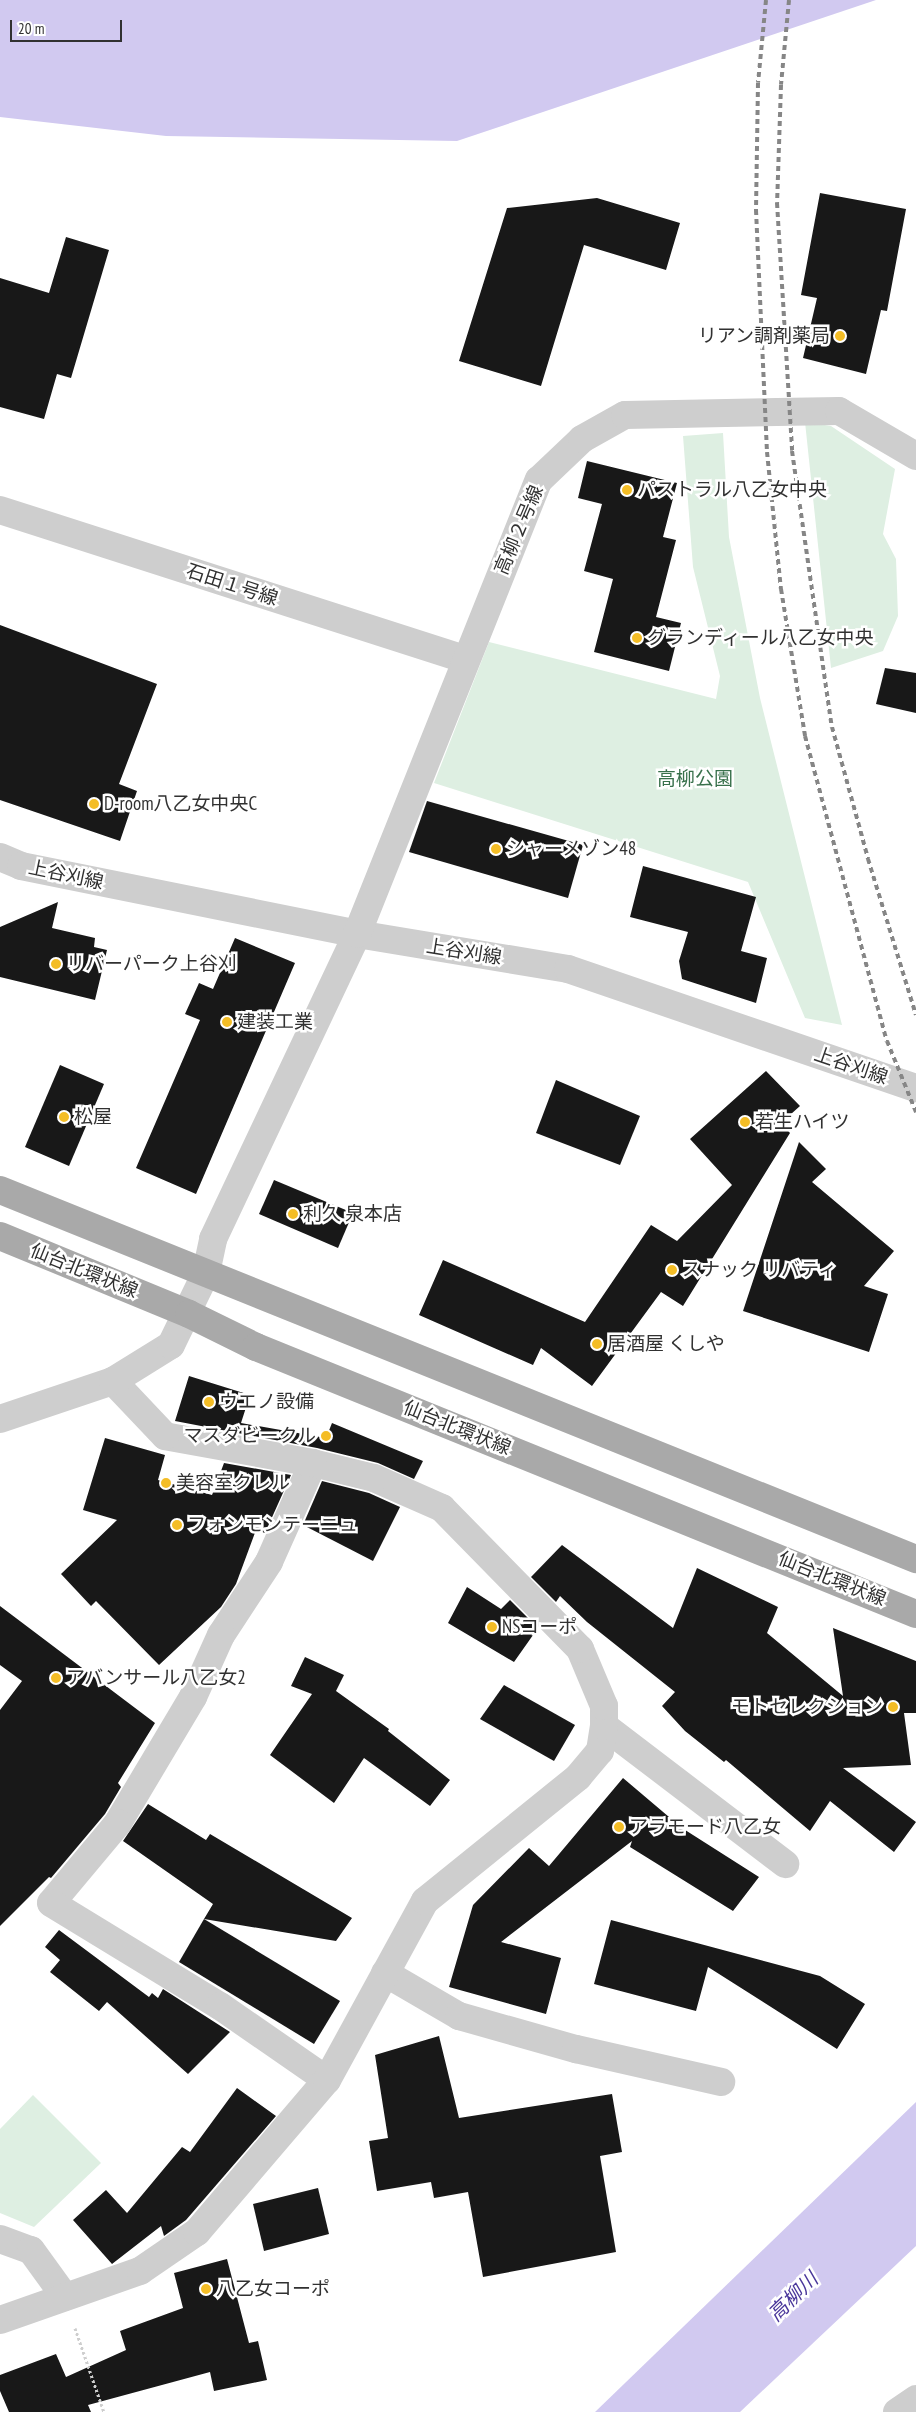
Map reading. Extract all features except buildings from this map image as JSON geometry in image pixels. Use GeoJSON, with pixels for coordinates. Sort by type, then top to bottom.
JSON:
{"type":"FeatureCollection","features":[{"type":"Feature","properties":{"kind":"main road"},"geometry":{"type":"LineString","coordinates":[[0,1190],[916,1559]]}},
{"type":"Feature","properties":{"kind":"main road","name":"仙台北環状線"},"geometry":{"type":"LineString","coordinates":[[0,1236],[189,1314],[256,1347],[916,1614]]}},
{"type":"Feature","properties":{"kind":"street","name":"高柳２号線"},"geometry":{"type":"LineString","coordinates":[[0,1419],[113,1381],[171,1345],[189,1314],[206,1273],[214,1239],[357,934],[465,659],[539,480],[582,438],[625,415],[839,411],[916,456]]}},
{"type":"Feature","properties":{"kind":"street","name":"石田１号線"},"geometry":{"type":"LineString","coordinates":[[0,510],[465,659]]}},
{"type":"Feature","properties":{"kind":"street","name":"上谷刈線"},"geometry":{"type":"LineString","coordinates":[[0,857],[21,866],[357,934],[568,969],[916,1088]]}},
{"type":"Feature","properties":{"kind":"street"},"geometry":{"type":"LineString","coordinates":[[0,2320],[140,2271],[197,2232],[327,2080],[425,1901],[578,1778],[600,1751],[604,1726],[604,1706],[580,1650],[442,1508],[374,1478],[313,1462],[165,1436],[113,1381]]}},
{"type":"Feature","properties":{"kind":"street"},"geometry":{"type":"LineString","coordinates":[[313,1462],[269,1562],[221,1635],[193,1697],[118,1822],[51,1904],[220,2006],[327,2080]]}},
{"type":"Feature","properties":{"kind":"street"},"geometry":{"type":"LineString","coordinates":[[604,1726],[785,1864]]}},
{"type":"Feature","properties":{"kind":"street"},"geometry":{"type":"LineString","coordinates":[[385,1973],[459,2016],[576,2049],[721,2082]]}},
{"type":"Feature","properties":{"kind":"street"},"geometry":{"type":"LineString","coordinates":[[0,2239],[31,2250],[65,2297]]}},
{"type":"Feature","properties":{"kind":"street"},"geometry":{"type":"LineString","coordinates":[[897,2412],[916,2399]]}},
{"type":"Feature","properties":{"kind":"path"},"geometry":{"type":"LineString","coordinates":[[65,2297],[104,2412]]}},
{"type":"Feature","properties":{"kind":"green space"},"geometry":{"type":"Polygon","coordinates":[[[805,422],[831,426],[895,469],[883,534],[896,559],[898,616],[883,651],[831,668],[805,422]]]}},
{"type":"Feature","properties":{"kind":"green space","name":"高柳公園"},"geometry":{"type":"Polygon","coordinates":[[[723,433],[729,537],[760,698],[842,1025],[805,1018],[748,882],[434,783],[489,642],[716,699],[720,676],[693,567],[683,436],[723,433]]]}},
{"type":"Feature","properties":{"kind":"green space"},"geometry":{"type":"Polygon","coordinates":[[[33,2095],[101,2163],[34,2227],[0,2213],[0,2129],[33,2095]]]}},
{"type":"Feature","properties":{"kind":"water"},"geometry":{"type":"Polygon","coordinates":[[[0,0],[876,0],[457,141],[166,136],[0,117],[0,0]]]}},
{"type":"Feature","properties":{"kind":"water","name":"高柳川"},"geometry":{"type":"Polygon","coordinates":[[[916,2102],[916,2246],[740,2412],[595,2412],[916,2102]]]}},
{"type":"Feature","properties":{"kind":"railway"},"geometry":{"type":"LineString","coordinates":[[766,0],[758,83],[756,210],[767,452],[781,589],[805,736],[887,1041],[916,1112]]}},
{"type":"Feature","properties":{"kind":"railway"},"geometry":{"type":"LineString","coordinates":[[789,0],[781,85],[777,203],[792,451],[832,727],[868,859],[916,1015]]}},
{"type":"Feature","properties":{"kind":"place","name":"リアン調剤薬局"},"geometry":{"type":"Point","coordinates":[840,336]}},
{"type":"Feature","properties":{"kind":"place","name":"パストラル八乙女中央"},"geometry":{"type":"Point","coordinates":[627,490]}},
{"type":"Feature","properties":{"kind":"place","name":"グランディール八乙女中央"},"geometry":{"type":"Point","coordinates":[637,638]}},
{"type":"Feature","properties":{"kind":"place","name":"D-room八乙女中央C"},"geometry":{"type":"Point","coordinates":[94,804]}},
{"type":"Feature","properties":{"kind":"place","name":"シャーメゾン48"},"geometry":{"type":"Point","coordinates":[496,849]}},
{"type":"Feature","properties":{"kind":"place","name":"リバーパーク上谷刈"},"geometry":{"type":"Point","coordinates":[56,964]}},
{"type":"Feature","properties":{"kind":"place","name":"建装工業"},"geometry":{"type":"Point","coordinates":[227,1022]}},
{"type":"Feature","properties":{"kind":"place","name":"松屋"},"geometry":{"type":"Point","coordinates":[64,1117]}},
{"type":"Feature","properties":{"kind":"place","name":"若生ハイツ"},"geometry":{"type":"Point","coordinates":[745,1122]}},
{"type":"Feature","properties":{"kind":"place","name":"利久 泉本店"},"geometry":{"type":"Point","coordinates":[293,1214]}},
{"type":"Feature","properties":{"kind":"place","name":"スナック リバティ"},"geometry":{"type":"Point","coordinates":[672,1270]}},
{"type":"Feature","properties":{"kind":"place","name":"居酒屋 くしや"},"geometry":{"type":"Point","coordinates":[597,1344]}},
{"type":"Feature","properties":{"kind":"place","name":"ウエノ設備"},"geometry":{"type":"Point","coordinates":[209,1402]}},
{"type":"Feature","properties":{"kind":"place","name":"マスダビークル"},"geometry":{"type":"Point","coordinates":[326,1436]}},
{"type":"Feature","properties":{"kind":"place","name":"美容室クレル"},"geometry":{"type":"Point","coordinates":[166,1483]}},
{"type":"Feature","properties":{"kind":"place","name":"フォンモンテーニュ"},"geometry":{"type":"Point","coordinates":[177,1525]}},
{"type":"Feature","properties":{"kind":"place","name":"NSコーポ"},"geometry":{"type":"Point","coordinates":[492,1627]}},
{"type":"Feature","properties":{"kind":"place","name":"アバンサール八乙女2"},"geometry":{"type":"Point","coordinates":[56,1678]}},
{"type":"Feature","properties":{"kind":"place","name":"モトセレクション"},"geometry":{"type":"Point","coordinates":[893,1707]}},
{"type":"Feature","properties":{"kind":"place","name":"アラモード八乙女"},"geometry":{"type":"Point","coordinates":[619,1827]}},
{"type":"Feature","properties":{"kind":"place","name":"八乙女コーポ"},"geometry":{"type":"Point","coordinates":[206,2289]}}]}
